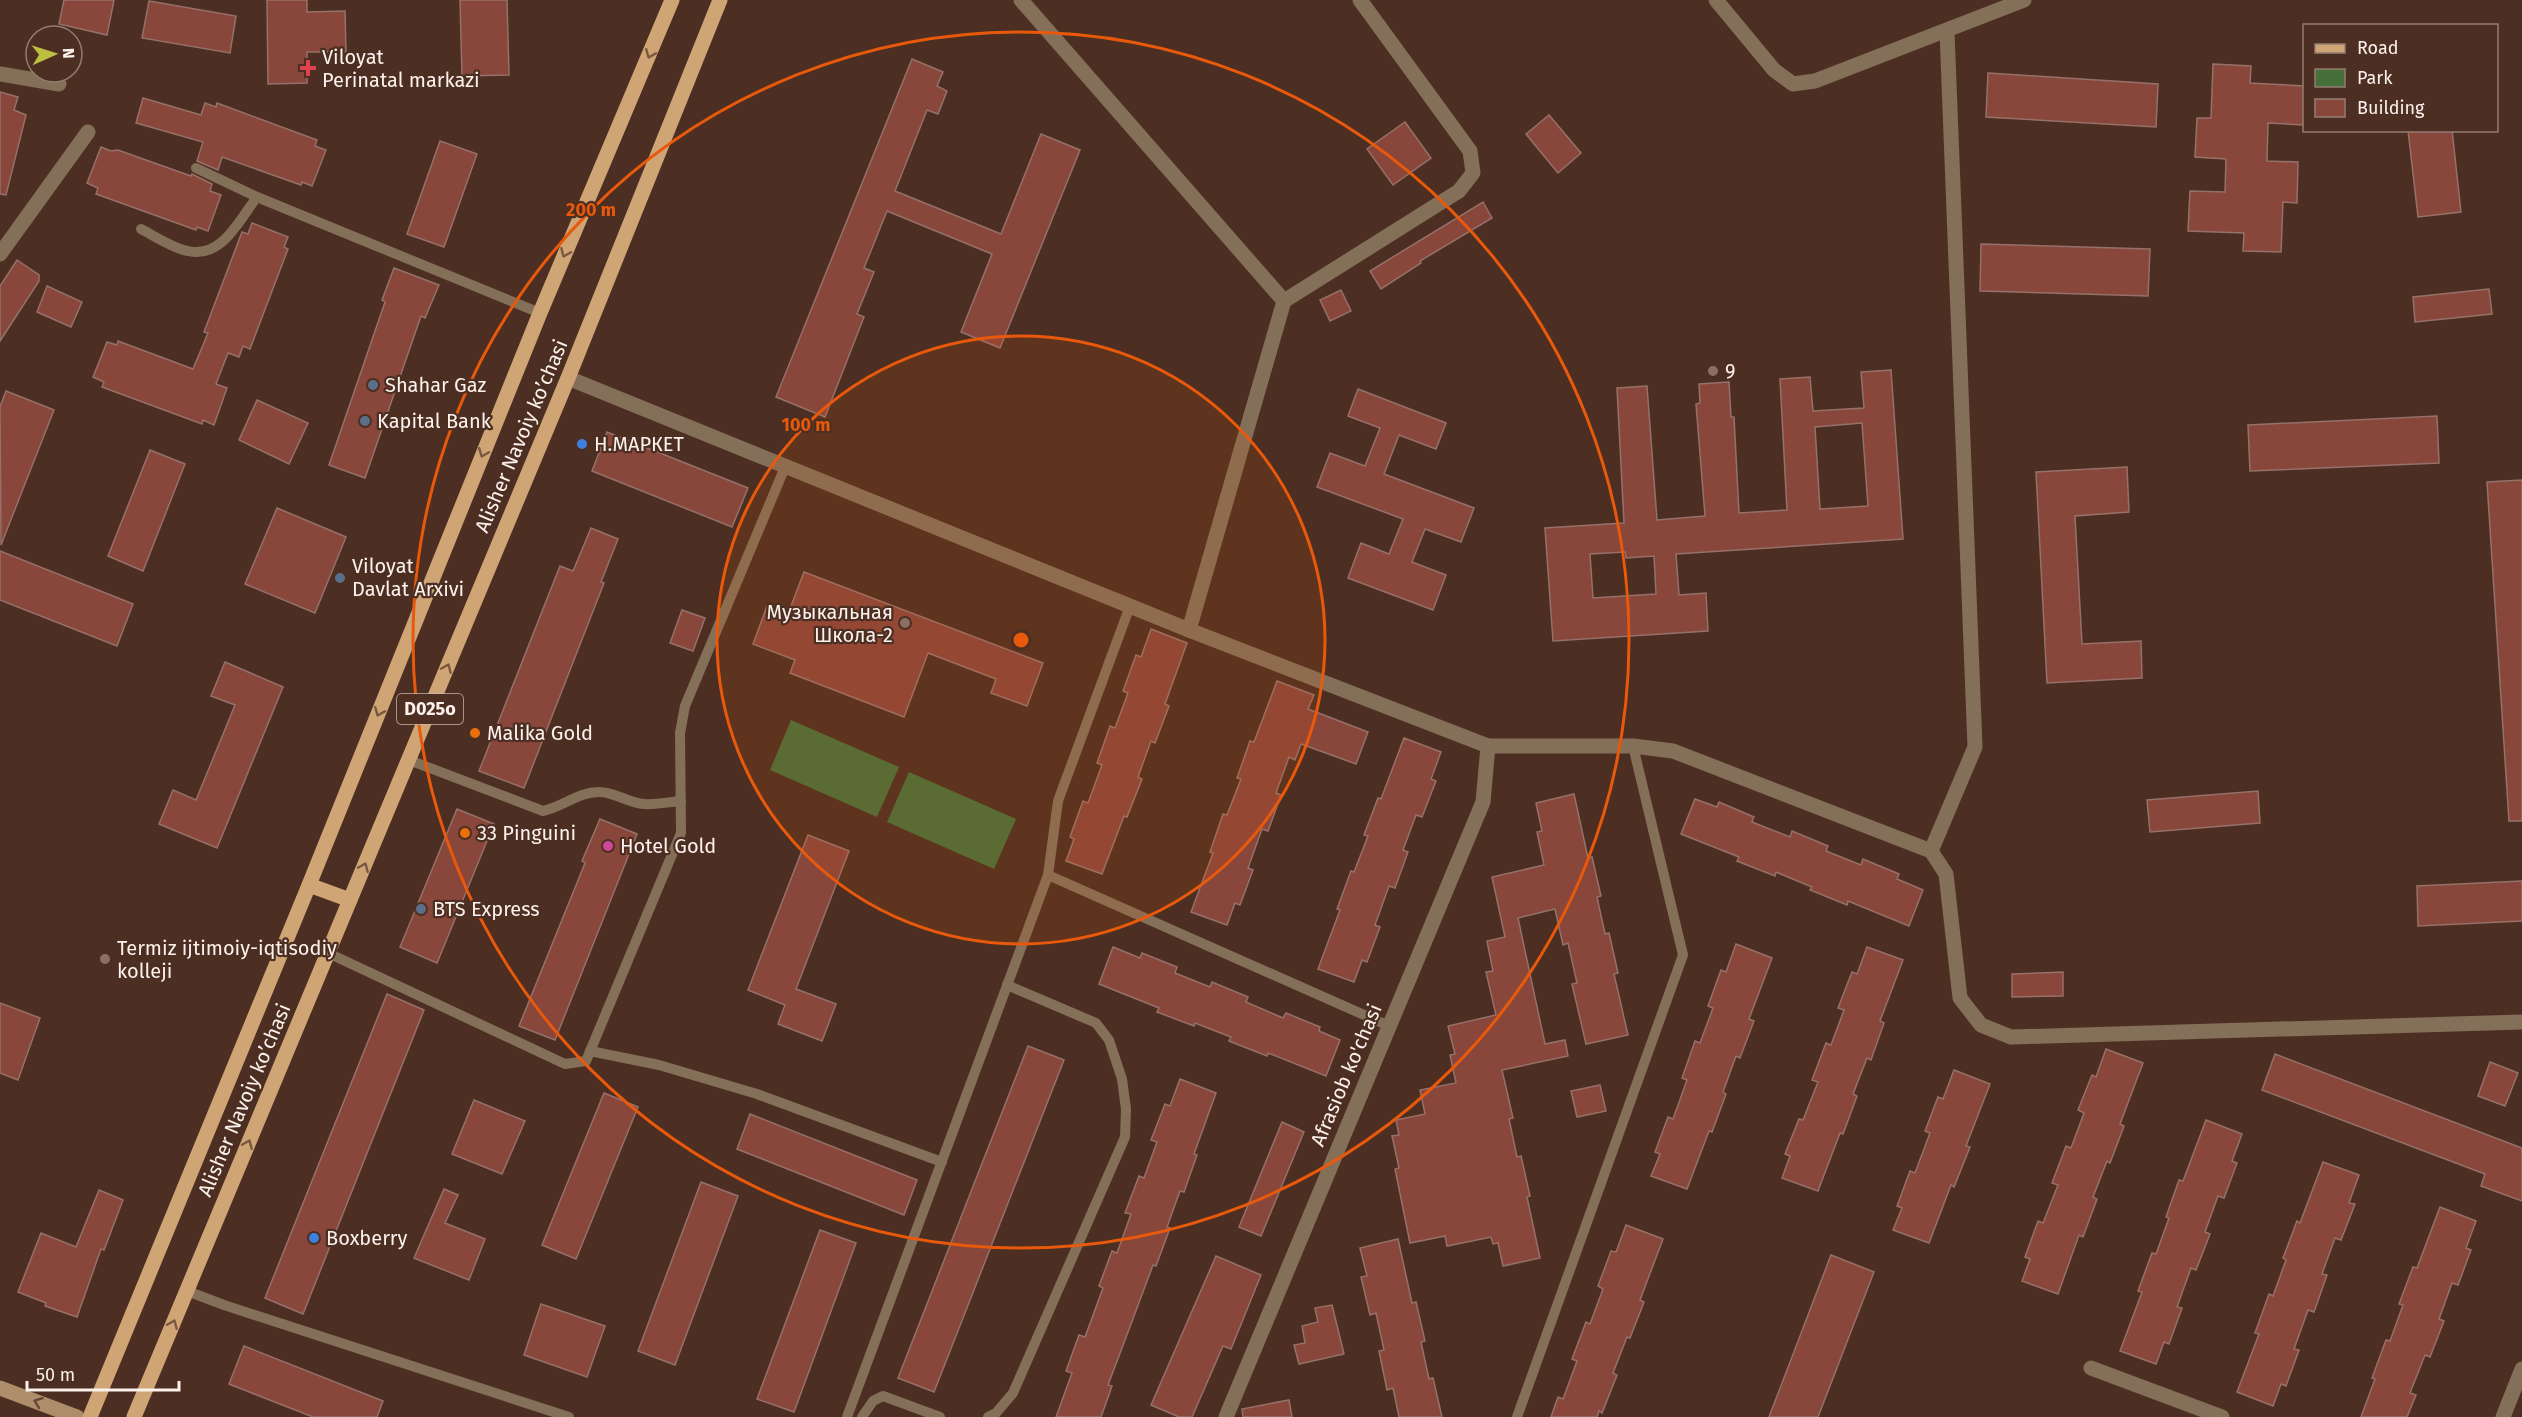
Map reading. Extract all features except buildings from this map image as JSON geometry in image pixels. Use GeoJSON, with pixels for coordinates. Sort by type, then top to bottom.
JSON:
{"type":"FeatureCollection","features":[{"type":"Feature","properties":{"kind":"main road","name":"Alisher Navoiy ko’chasi"},"geometry":{"type":"LineString","coordinates":[[90,1417],[309,885],[540,313],[672,0]]}},
{"type":"Feature","properties":{"kind":"main road","name":"Alisher Navoiy ko’chasi"},"geometry":{"type":"LineString","coordinates":[[134,1417],[568,378],[720,0]]}},
{"type":"Feature","properties":{"kind":"main road"},"geometry":{"type":"LineString","coordinates":[[309,885],[350,900]]}},
{"type":"Feature","properties":{"kind":"main road"},"geometry":{"type":"LineString","coordinates":[[0,1388],[76,1417]]}},
{"type":"Feature","properties":{"kind":"street"},"geometry":{"type":"LineString","coordinates":[[1021,0],[1284,302]]}},
{"type":"Feature","properties":{"kind":"street"},"geometry":{"type":"LineString","coordinates":[[1189,630],[1284,302],[1459,191],[1473,173],[1470,151],[1360,0]]}},
{"type":"Feature","properties":{"kind":"street"},"geometry":{"type":"LineString","coordinates":[[1716,0],[1774,70],[1793,84],[1815,81],[1947,32],[2024,0]]}},
{"type":"Feature","properties":{"kind":"street"},"geometry":{"type":"LineString","coordinates":[[1931,851],[1975,747],[1947,32]]}},
{"type":"Feature","properties":{"kind":"street"},"geometry":{"type":"LineString","coordinates":[[0,74],[24,78]]}},
{"type":"Feature","properties":{"kind":"street"},"geometry":{"type":"LineString","coordinates":[[0,254],[88,132]]}},
{"type":"Feature","properties":{"kind":"street"},"geometry":{"type":"LineString","coordinates":[[568,378],[1189,630],[1488,746],[1634,746],[1673,751],[1931,851],[1946,874],[1960,998],[1981,1025],[2011,1037],[2522,1022]]}},
{"type":"Feature","properties":{"kind":"street","name":"Afrasiob ko'chasi"},"geometry":{"type":"LineString","coordinates":[[1226,1417],[1483,802],[1488,746]]}},
{"type":"Feature","properties":{"kind":"street"},"geometry":{"type":"LineString","coordinates":[[2091,1368],[2222,1417]]}},
{"type":"Feature","properties":{"kind":"street"},"geometry":{"type":"LineString","coordinates":[[2503,1417],[2522,1369]]}},
{"type":"Feature","properties":{"kind":"lane"},"geometry":{"type":"LineString","coordinates":[[196,168],[256,197],[540,313]]}},
{"type":"Feature","properties":{"kind":"lane"},"geometry":{"type":"LineString","coordinates":[[141,229],[188,251],[204,252],[219,247],[256,197]]}},
{"type":"Feature","properties":{"kind":"lane"},"geometry":{"type":"LineString","coordinates":[[328,953],[565,1064],[586,1061],[681,833],[680,734],[685,706],[785,467]]}},
{"type":"Feature","properties":{"kind":"lane"},"geometry":{"type":"LineString","coordinates":[[848,1417],[1048,875],[1058,801],[1130,606]]}},
{"type":"Feature","properties":{"kind":"lane"},"geometry":{"type":"LineString","coordinates":[[1517,1417],[1683,955],[1634,746]]}},
{"type":"Feature","properties":{"kind":"lane"},"geometry":{"type":"LineString","coordinates":[[409,760],[543,811],[562,806],[582,793],[609,793],[644,804],[681,801]]}},
{"type":"Feature","properties":{"kind":"lane"},"geometry":{"type":"LineString","coordinates":[[1048,875],[1389,1026]]}},
{"type":"Feature","properties":{"kind":"lane"},"geometry":{"type":"LineString","coordinates":[[988,1417],[996,1413],[1013,1393],[1125,1137],[1126,1118],[1122,1079],[1115,1054],[1109,1040],[1096,1023],[1007,985]]}},
{"type":"Feature","properties":{"kind":"lane"},"geometry":{"type":"LineString","coordinates":[[590,1051],[659,1065],[757,1094],[942,1162]]}},
{"type":"Feature","properties":{"kind":"lane"},"geometry":{"type":"LineString","coordinates":[[187,1291],[569,1417]]}},
{"type":"Feature","properties":{"kind":"lane"},"geometry":{"type":"LineString","coordinates":[[862,1417],[873,1401],[883,1396],[940,1417]]}},
{"type":"Feature","properties":{"kind":"green space"},"geometry":{"type":"Polygon","coordinates":[[[791,720],[899,767],[877,817],[770,770],[791,720]]]}},
{"type":"Feature","properties":{"kind":"green space"},"geometry":{"type":"Polygon","coordinates":[[[909,772],[1016,819],[994,869],[887,822],[909,772]]]}},
{"type":"Feature","properties":{"kind":"place","name":"Viloyat Perinatal markazi"},"geometry":{"type":"Point","coordinates":[308,68]}},
{"type":"Feature","properties":{"kind":"place","name":"9"},"geometry":{"type":"Point","coordinates":[1713,371]}},
{"type":"Feature","properties":{"kind":"place","name":"Shahar Gaz"},"geometry":{"type":"Point","coordinates":[373,385]}},
{"type":"Feature","properties":{"kind":"place","name":"Kapital Bank"},"geometry":{"type":"Point","coordinates":[365,421]}},
{"type":"Feature","properties":{"kind":"place","name":"Н.МАРКЕТ"},"geometry":{"type":"Point","coordinates":[582,444]}},
{"type":"Feature","properties":{"kind":"place","name":"Viloyat Davlat Arxivi"},"geometry":{"type":"Point","coordinates":[340,578]}},
{"type":"Feature","properties":{"kind":"place","name":"Музыкальная Школа-2"},"geometry":{"type":"Point","coordinates":[905,623]}},
{"type":"Feature","properties":{"kind":"place","name":"Malika Gold"},"geometry":{"type":"Point","coordinates":[475,733]}},
{"type":"Feature","properties":{"kind":"place","name":"33 Pinguini"},"geometry":{"type":"Point","coordinates":[465,833]}},
{"type":"Feature","properties":{"kind":"place","name":"Hotel Gold"},"geometry":{"type":"Point","coordinates":[608,846]}},
{"type":"Feature","properties":{"kind":"place","name":"BTS Express"},"geometry":{"type":"Point","coordinates":[421,909]}},
{"type":"Feature","properties":{"kind":"place","name":"Termiz ijtimoiy-iqtisodiy kolleji"},"geometry":{"type":"Point","coordinates":[105,959]}},
{"type":"Feature","properties":{"kind":"place","name":"Boxberry"},"geometry":{"type":"Point","coordinates":[314,1238]}}]}
